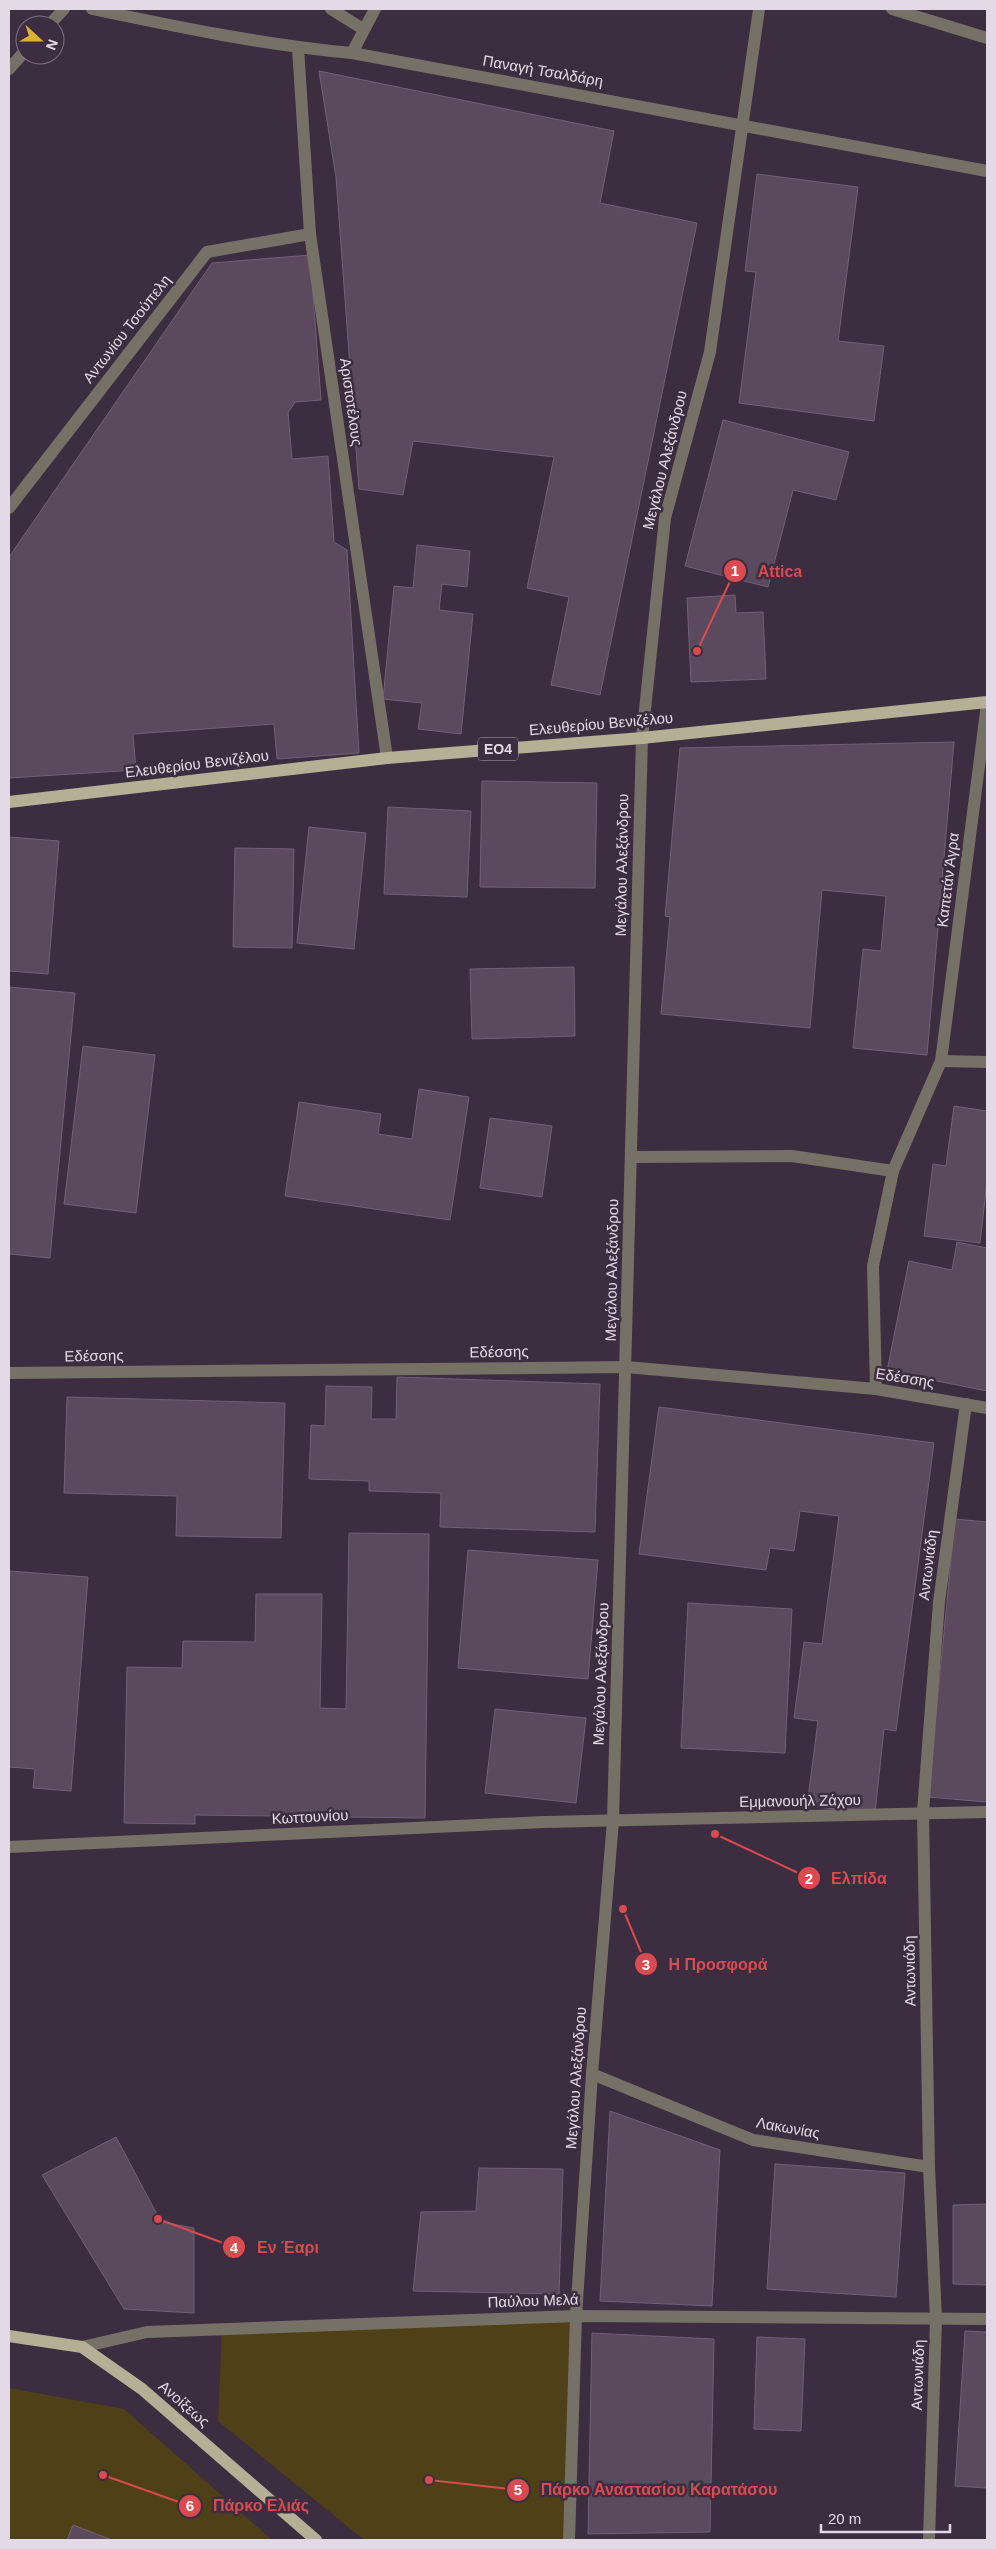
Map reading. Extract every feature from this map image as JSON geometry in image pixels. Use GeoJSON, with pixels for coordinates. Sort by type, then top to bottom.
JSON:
{"type":"FeatureCollection","features":[{"type":"Feature","properties":{"kind":"main road","name":"Ελευθερίου Βενιζέλου"},"geometry":{"type":"LineString","coordinates":[[9,802],[387,758],[642,738],[987,703]]}},
{"type":"Feature","properties":{"kind":"main road","name":"Ανοίξεως"},"geometry":{"type":"LineString","coordinates":[[9,2336],[82,2347],[142,2389],[316,2540]]}},
{"type":"Feature","properties":{"kind":"street","name":"Παναγή Τσαλδάρη"},"geometry":{"type":"LineString","coordinates":[[92,9],[182,28],[298,48],[352,53],[743,124],[987,171]]}},
{"type":"Feature","properties":{"kind":"street"},"geometry":{"type":"LineString","coordinates":[[331,9],[363,29]]}},
{"type":"Feature","properties":{"kind":"street"},"geometry":{"type":"LineString","coordinates":[[352,53],[375,9]]}},
{"type":"Feature","properties":{"kind":"street","name":"Μεγάλου Αλεξάνδρου"},"geometry":{"type":"LineString","coordinates":[[569,2540],[576,2316],[592,2074],[613,1821],[642,738],[665,518],[710,352],[759,9]]}},
{"type":"Feature","properties":{"kind":"street"},"geometry":{"type":"LineString","coordinates":[[892,9],[987,38]]}},
{"type":"Feature","properties":{"kind":"street","name":"Αριστοτέλους"},"geometry":{"type":"LineString","coordinates":[[298,48],[310,234],[387,758]]}},
{"type":"Feature","properties":{"kind":"street","name":"Αντωνίου Τσούπελη"},"geometry":{"type":"LineString","coordinates":[[9,508],[207,252],[310,234]]}},
{"type":"Feature","properties":{"kind":"street","name":"Καπετάν Άγρα"},"geometry":{"type":"LineString","coordinates":[[876,1389],[872,1266],[893,1171],[941,1061],[987,703]]}},
{"type":"Feature","properties":{"kind":"street"},"geometry":{"type":"LineString","coordinates":[[941,1061],[987,1062]]}},
{"type":"Feature","properties":{"kind":"street"},"geometry":{"type":"LineString","coordinates":[[631,1157],[792,1156],[893,1171]]}},
{"type":"Feature","properties":{"kind":"street","name":"Εδέσσης"},"geometry":{"type":"LineString","coordinates":[[9,1373],[626,1367],[876,1389],[987,1408]]}},
{"type":"Feature","properties":{"kind":"street","name":"Αντωνιάδη"},"geometry":{"type":"LineString","coordinates":[[929,2540],[936,2319],[929,2167],[923,1812],[939,1602],[966,1404]]}},
{"type":"Feature","properties":{"kind":"street","name":"Εμμανουήλ Ζάχου"},"geometry":{"type":"LineString","coordinates":[[613,1821],[877,1816],[923,1812],[987,1812]]}},
{"type":"Feature","properties":{"kind":"street","name":"Κωττουνίου"},"geometry":{"type":"LineString","coordinates":[[9,1847],[534,1822],[613,1821]]}},
{"type":"Feature","properties":{"kind":"street","name":"Λακωνίας"},"geometry":{"type":"LineString","coordinates":[[592,2074],[753,2140],[929,2167]]}},
{"type":"Feature","properties":{"kind":"street","name":"Παύλου Μελά"},"geometry":{"type":"LineString","coordinates":[[82,2347],[147,2332],[576,2316],[987,2319]]}},
{"type":"Feature","properties":{"kind":"shaded area"},"geometry":{"type":"Polygon","coordinates":[[[576,2316],[564,2540],[364,2540],[218,2421],[222,2330],[576,2316]]]}},
{"type":"Feature","properties":{"kind":"shaded area"},"geometry":{"type":"Polygon","coordinates":[[[9,2388],[124,2409],[272,2540],[9,2540],[9,2388]]]}},
{"type":"Feature","properties":{"kind":"building"},"geometry":{"type":"Polygon","coordinates":[[[319,71],[614,131],[600,203],[697,223],[600,695],[551,685],[569,597],[527,588],[554,457],[413,441],[403,495],[359,489],[336,177],[319,71]]]}},
{"type":"Feature","properties":{"kind":"building"},"geometry":{"type":"Polygon","coordinates":[[[757,174],[858,187],[838,341],[884,346],[874,421],[739,403],[756,272],[745,271],[757,174]]]}},
{"type":"Feature","properties":{"kind":"building"},"geometry":{"type":"Polygon","coordinates":[[[310,255],[321,400],[295,402],[288,413],[292,459],[328,456],[334,542],[347,550],[359,753],[277,759],[274,724],[133,734],[136,770],[9,778],[9,557],[212,263],[310,255]]]}},
{"type":"Feature","properties":{"kind":"building"},"geometry":{"type":"Polygon","coordinates":[[[723,420],[849,452],[836,500],[793,490],[768,587],[685,566],[723,420]]]}},
{"type":"Feature","properties":{"kind":"building"},"geometry":{"type":"Polygon","coordinates":[[[417,545],[470,551],[467,587],[442,584],[439,610],[473,614],[461,734],[418,729],[422,703],[383,699],[394,586],[413,588],[417,545]]]}},
{"type":"Feature","properties":{"kind":"building"},"geometry":{"type":"Polygon","coordinates":[[[735,595],[736,613],[763,612],[766,679],[691,682],[687,598],[735,595]]]}},
{"type":"Feature","properties":{"kind":"building"},"geometry":{"type":"Polygon","coordinates":[[[954,742],[927,1055],[853,1048],[863,949],[881,951],[886,896],[822,890],[810,1028],[661,1014],[670,917],[665,916],[680,748],[954,742]]]}},
{"type":"Feature","properties":{"kind":"building"},"geometry":{"type":"Polygon","coordinates":[[[482,781],[597,783],[595,888],[480,887],[482,781]]]}},
{"type":"Feature","properties":{"kind":"building"},"geometry":{"type":"Polygon","coordinates":[[[388,807],[471,811],[467,897],[384,894],[388,807]]]}},
{"type":"Feature","properties":{"kind":"building"},"geometry":{"type":"Polygon","coordinates":[[[309,827],[366,833],[354,949],[297,943],[309,827]]]}},
{"type":"Feature","properties":{"kind":"building"},"geometry":{"type":"Polygon","coordinates":[[[9,837],[59,841],[48,974],[9,971],[9,837]]]}},
{"type":"Feature","properties":{"kind":"building"},"geometry":{"type":"Polygon","coordinates":[[[235,848],[294,849],[292,948],[233,947],[235,848]]]}},
{"type":"Feature","properties":{"kind":"building"},"geometry":{"type":"Polygon","coordinates":[[[574,967],[575,1036],[472,1039],[470,969],[574,967]]]}},
{"type":"Feature","properties":{"kind":"building"},"geometry":{"type":"Polygon","coordinates":[[[9,987],[75,993],[50,1258],[9,1254],[9,987]]]}},
{"type":"Feature","properties":{"kind":"building"},"geometry":{"type":"Polygon","coordinates":[[[83,1046],[155,1055],[136,1213],[64,1204],[83,1046]]]}},
{"type":"Feature","properties":{"kind":"building"},"geometry":{"type":"Polygon","coordinates":[[[419,1089],[469,1097],[450,1220],[285,1196],[299,1102],[381,1114],[378,1134],[412,1139],[419,1089]]]}},
{"type":"Feature","properties":{"kind":"building"},"geometry":{"type":"Polygon","coordinates":[[[954,1106],[987,1111],[987,1182],[980,1243],[924,1236],[933,1164],[946,1166],[954,1106]]]}},
{"type":"Feature","properties":{"kind":"building"},"geometry":{"type":"Polygon","coordinates":[[[490,1118],[552,1126],[542,1197],[480,1188],[490,1118]]]}},
{"type":"Feature","properties":{"kind":"building"},"geometry":{"type":"Polygon","coordinates":[[[957,1242],[987,1248],[987,1391],[887,1371],[909,1261],[952,1270],[957,1242]]]}},
{"type":"Feature","properties":{"kind":"building"},"geometry":{"type":"Polygon","coordinates":[[[397,1377],[600,1384],[595,1532],[440,1527],[441,1493],[369,1491],[369,1481],[309,1479],[311,1425],[325,1426],[326,1386],[372,1387],[371,1419],[396,1419],[397,1377]]]}},
{"type":"Feature","properties":{"kind":"building"},"geometry":{"type":"Polygon","coordinates":[[[67,1397],[285,1403],[281,1538],[176,1536],[177,1496],[64,1493],[67,1397]]]}},
{"type":"Feature","properties":{"kind":"building"},"geometry":{"type":"Polygon","coordinates":[[[659,1407],[934,1443],[896,1731],[884,1729],[875,1813],[807,1806],[818,1721],[794,1718],[804,1642],[822,1644],[839,1516],[800,1511],[794,1551],[770,1548],[766,1570],[639,1554],[659,1407]]]}},
{"type":"Feature","properties":{"kind":"building"},"geometry":{"type":"Polygon","coordinates":[[[955,1519],[987,1522],[987,1802],[928,1797],[955,1519]]]}},
{"type":"Feature","properties":{"kind":"building"},"geometry":{"type":"Polygon","coordinates":[[[349,1533],[429,1534],[425,1818],[195,1815],[195,1824],[124,1823],[127,1667],[182,1668],[183,1641],[255,1642],[256,1594],[322,1594],[320,1708],[346,1709],[349,1533]]]}},
{"type":"Feature","properties":{"kind":"building"},"geometry":{"type":"Polygon","coordinates":[[[468,1550],[598,1560],[588,1679],[458,1668],[468,1550]]]}},
{"type":"Feature","properties":{"kind":"building"},"geometry":{"type":"Polygon","coordinates":[[[9,1571],[88,1577],[71,1791],[33,1788],[35,1769],[9,1767],[9,1571]]]}},
{"type":"Feature","properties":{"kind":"building"},"geometry":{"type":"Polygon","coordinates":[[[688,1603],[792,1609],[785,1753],[681,1748],[688,1603]]]}},
{"type":"Feature","properties":{"kind":"building"},"geometry":{"type":"Polygon","coordinates":[[[495,1709],[586,1718],[576,1803],[485,1793],[495,1709]]]}},
{"type":"Feature","properties":{"kind":"building"},"geometry":{"type":"Polygon","coordinates":[[[610,2111],[720,2150],[712,2306],[600,2301],[610,2111]]]}},
{"type":"Feature","properties":{"kind":"building"},"geometry":{"type":"Polygon","coordinates":[[[116,2137],[161,2222],[194,2228],[194,2313],[124,2309],[42,2175],[116,2137]]]}},
{"type":"Feature","properties":{"kind":"building"},"geometry":{"type":"Polygon","coordinates":[[[775,2164],[905,2173],[896,2297],[767,2289],[775,2164]]]}},
{"type":"Feature","properties":{"kind":"building"},"geometry":{"type":"Polygon","coordinates":[[[479,2168],[563,2169],[559,2294],[413,2291],[421,2212],[476,2211],[479,2168]]]}},
{"type":"Feature","properties":{"kind":"building"},"geometry":{"type":"Polygon","coordinates":[[[987,2204],[987,2285],[953,2284],[953,2205],[987,2204]]]}},
{"type":"Feature","properties":{"kind":"building"},"geometry":{"type":"Polygon","coordinates":[[[965,2331],[987,2332],[987,2488],[955,2486],[965,2331]]]}},
{"type":"Feature","properties":{"kind":"building"},"geometry":{"type":"Polygon","coordinates":[[[592,2333],[714,2339],[710,2532],[588,2534],[592,2333]]]}},
{"type":"Feature","properties":{"kind":"building"},"geometry":{"type":"Polygon","coordinates":[[[757,2337],[805,2339],[801,2431],[754,2429],[757,2337]]]}},
{"type":"Feature","properties":{"kind":"building"},"geometry":{"type":"Polygon","coordinates":[[[73,2525],[112,2540],[67,2540],[73,2525]]]}},
{"type":"Feature","properties":{"kind":"place","name":"Attica"},"geometry":{"type":"Point","coordinates":[697,651]}},
{"type":"Feature","properties":{"kind":"place","name":"Ελπίδα"},"geometry":{"type":"Point","coordinates":[715,1834]}},
{"type":"Feature","properties":{"kind":"place","name":"Η Προσφορά"},"geometry":{"type":"Point","coordinates":[623,1909]}},
{"type":"Feature","properties":{"kind":"place","name":"Εν Έαρι"},"geometry":{"type":"Point","coordinates":[158,2219]}},
{"type":"Feature","properties":{"kind":"place","name":"Πάρκο Ελιάς"},"geometry":{"type":"Point","coordinates":[103,2475]}},
{"type":"Feature","properties":{"kind":"place","name":"Πάρκο Αναστασίου Καρατάσου"},"geometry":{"type":"Point","coordinates":[429,2480]}}]}
